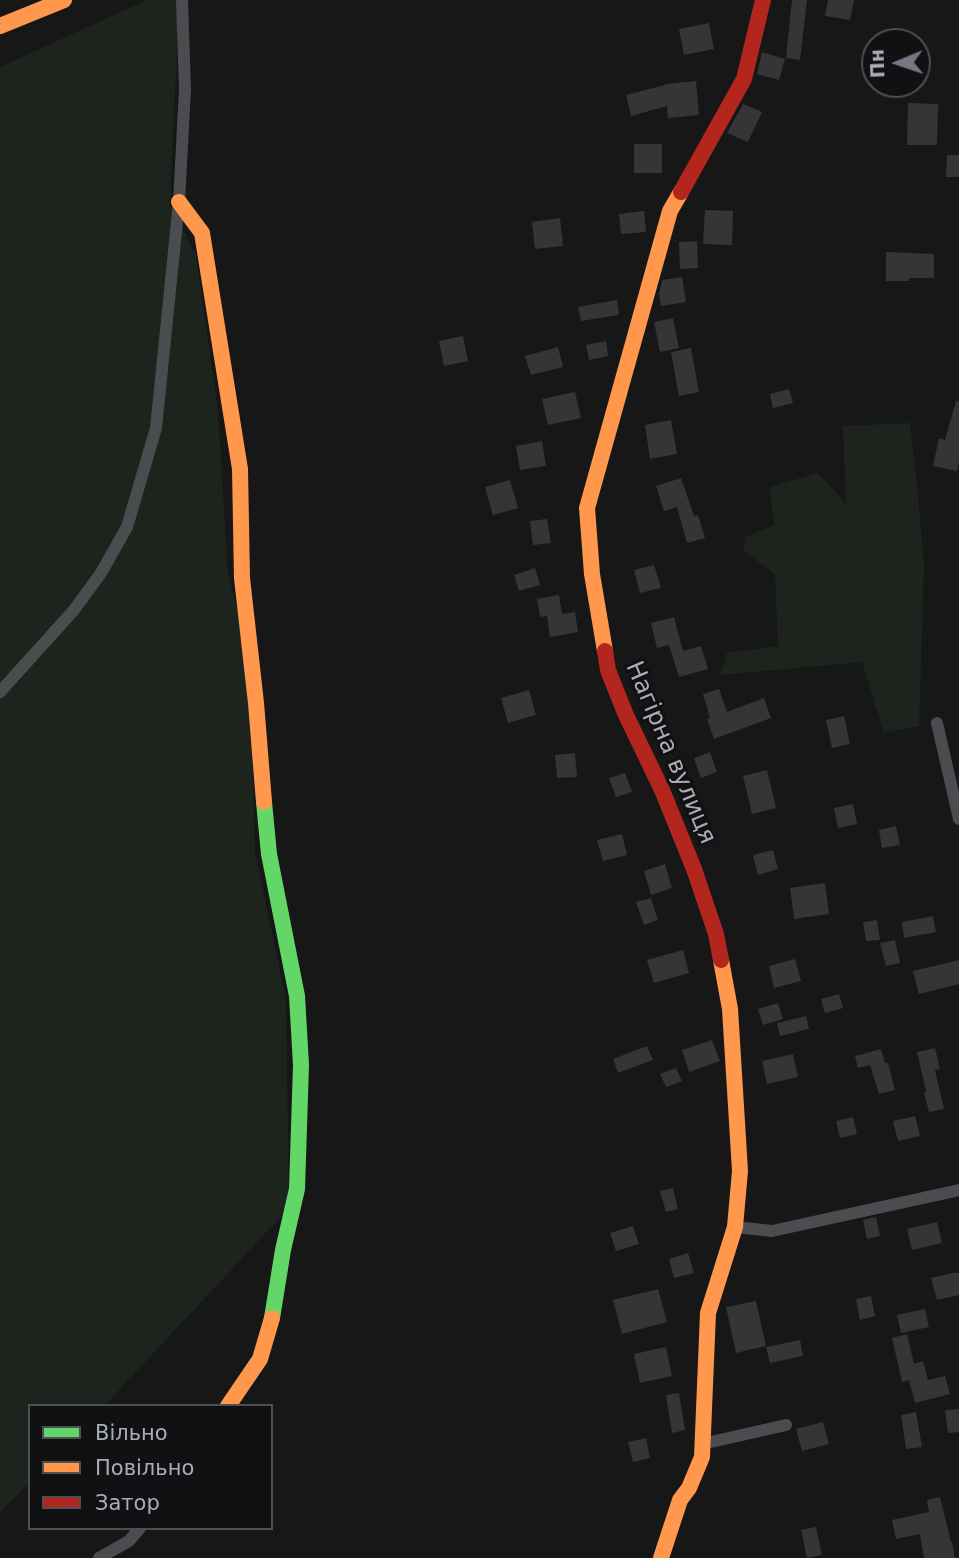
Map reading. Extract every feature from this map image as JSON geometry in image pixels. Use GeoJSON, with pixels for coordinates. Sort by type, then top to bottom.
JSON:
{"type":"FeatureCollection","features":[{"type":"Feature","properties":{"kind":"main road"},"geometry":{"type":"LineString","coordinates":[[0,26],[64,0]]}},
{"type":"Feature","properties":{"kind":"main road","name":"Нагірна вулиця"},"geometry":{"type":"LineString","coordinates":[[661,1558],[680,1500],[689,1488],[702,1457],[708,1313],[735,1227],[740,1171],[730,1009],[716,934],[690,858],[608,670],[592,574],[587,508],[670,211],[744,79],[763,0]]}},
{"type":"Feature","properties":{"kind":"main road"},"geometry":{"type":"LineString","coordinates":[[178,202],[202,233],[240,469],[243,578],[269,854],[297,996],[301,1065],[297,1189],[280,1262],[272,1316],[260,1359],[229,1404]]}},
{"type":"Feature","properties":{"kind":"street"},"geometry":{"type":"LineString","coordinates":[[0,692],[74,610],[101,573],[127,527],[156,428],[178,202],[185,89],[182,0]]}},
{"type":"Feature","properties":{"kind":"street"},"geometry":{"type":"LineString","coordinates":[[937,723],[959,819]]}},
{"type":"Feature","properties":{"kind":"street"},"geometry":{"type":"LineString","coordinates":[[735,1227],[772,1231],[959,1190]]}},
{"type":"Feature","properties":{"kind":"street"},"geometry":{"type":"LineString","coordinates":[[702,1444],[786,1425]]}},
{"type":"Feature","properties":{"kind":"street"},"geometry":{"type":"LineString","coordinates":[[99,1558],[129,1541],[138,1530]]}},
{"type":"Feature","properties":{"kind":"shaded area"},"geometry":{"type":"Polygon","coordinates":[[[147,0],[179,0],[170,205],[196,255],[218,410],[228,575],[250,654],[255,852],[286,999],[289,1208],[106,1404],[28,1404],[28,1484],[0,1513],[0,67],[147,0]]]}},
{"type":"Feature","properties":{"kind":"shaded area"},"geometry":{"type":"Polygon","coordinates":[[[910,423],[924,566],[919,726],[884,733],[862,662],[720,675],[727,653],[778,646],[775,574],[743,550],[746,537],[774,525],[770,487],[817,473],[846,503],[843,426],[910,423]]]}},
{"type":"Feature","properties":{"kind":"building"},"geometry":{"type":"Polygon","coordinates":[[[792,0],[807,0],[800,60],[786,58],[792,0]]]}},
{"type":"Feature","properties":{"kind":"building"},"geometry":{"type":"Polygon","coordinates":[[[828,0],[854,0],[850,20],[825,16],[828,0]]]}},
{"type":"Feature","properties":{"kind":"building"},"geometry":{"type":"Polygon","coordinates":[[[709,23],[714,49],[684,55],[679,29],[709,23]]]}},
{"type":"Feature","properties":{"kind":"building"},"geometry":{"type":"Polygon","coordinates":[[[762,52],[785,59],[779,80],[757,74],[762,52]]]}},
{"type":"Feature","properties":{"kind":"building"},"geometry":{"type":"Polygon","coordinates":[[[696,81],[699,115],[668,118],[667,106],[631,116],[626,95],[665,84],[696,81]]]}},
{"type":"Feature","properties":{"kind":"building"},"geometry":{"type":"Polygon","coordinates":[[[908,103],[938,104],[937,145],[907,145],[908,103]]]}},
{"type":"Feature","properties":{"kind":"building"},"geometry":{"type":"Polygon","coordinates":[[[743,104],[762,112],[748,142],[727,133],[743,104]]]}},
{"type":"Feature","properties":{"kind":"building"},"geometry":{"type":"Polygon","coordinates":[[[634,144],[662,144],[662,173],[634,173],[634,144]]]}},
{"type":"Feature","properties":{"kind":"building"},"geometry":{"type":"Polygon","coordinates":[[[947,155],[959,155],[959,177],[946,177],[947,155]]]}},
{"type":"Feature","properties":{"kind":"building"},"geometry":{"type":"Polygon","coordinates":[[[705,210],[733,211],[732,245],[703,244],[705,210]]]}},
{"type":"Feature","properties":{"kind":"building"},"geometry":{"type":"Polygon","coordinates":[[[644,211],[646,232],[621,234],[619,214],[644,211]]]}},
{"type":"Feature","properties":{"kind":"building"},"geometry":{"type":"Polygon","coordinates":[[[560,218],[563,246],[535,249],[532,222],[560,218]]]}},
{"type":"Feature","properties":{"kind":"building"},"geometry":{"type":"Polygon","coordinates":[[[697,241],[698,268],[680,269],[679,242],[697,241]]]}},
{"type":"Feature","properties":{"kind":"building"},"geometry":{"type":"Polygon","coordinates":[[[886,252],[934,254],[934,278],[886,281],[886,252]]]}},
{"type":"Feature","properties":{"kind":"building"},"geometry":{"type":"Polygon","coordinates":[[[682,277],[686,302],[661,306],[659,294],[662,280],[682,277]]]}},
{"type":"Feature","properties":{"kind":"building"},"geometry":{"type":"Polygon","coordinates":[[[617,300],[619,315],[581,321],[578,307],[617,300]]]}},
{"type":"Feature","properties":{"kind":"building"},"geometry":{"type":"Polygon","coordinates":[[[673,318],[679,348],[660,352],[654,322],[673,318]]]}},
{"type":"Feature","properties":{"kind":"building"},"geometry":{"type":"Polygon","coordinates":[[[463,336],[468,361],[444,366],[439,341],[463,336]]]}},
{"type":"Feature","properties":{"kind":"building"},"geometry":{"type":"Polygon","coordinates":[[[606,341],[608,356],[589,360],[586,345],[606,341]]]}},
{"type":"Feature","properties":{"kind":"building"},"geometry":{"type":"Polygon","coordinates":[[[558,347],[563,367],[531,375],[525,356],[558,347]]]}},
{"type":"Feature","properties":{"kind":"building"},"geometry":{"type":"Polygon","coordinates":[[[691,348],[699,392],[679,396],[671,352],[691,348]]]}},
{"type":"Feature","properties":{"kind":"building"},"geometry":{"type":"Polygon","coordinates":[[[789,389],[793,403],[773,408],[770,394],[789,389]]]}},
{"type":"Feature","properties":{"kind":"building"},"geometry":{"type":"Polygon","coordinates":[[[575,392],[581,418],[548,425],[542,399],[575,392]]]}},
{"type":"Feature","properties":{"kind":"building"},"geometry":{"type":"Polygon","coordinates":[[[956,401],[959,401],[957,471],[933,466],[939,438],[945,440],[956,401]]]}},
{"type":"Feature","properties":{"kind":"building"},"geometry":{"type":"Polygon","coordinates":[[[671,420],[677,454],[650,459],[645,425],[671,420]]]}},
{"type":"Feature","properties":{"kind":"building"},"geometry":{"type":"Polygon","coordinates":[[[542,441],[546,466],[520,470],[516,446],[542,441]]]}},
{"type":"Feature","properties":{"kind":"building"},"geometry":{"type":"Polygon","coordinates":[[[681,478],[705,538],[687,543],[677,507],[664,511],[656,486],[681,478]]]}},
{"type":"Feature","properties":{"kind":"building"},"geometry":{"type":"Polygon","coordinates":[[[510,480],[518,508],[493,515],[485,487],[510,480]]]}},
{"type":"Feature","properties":{"kind":"building"},"geometry":{"type":"Polygon","coordinates":[[[547,519],[551,543],[533,545],[530,521],[547,519]]]}},
{"type":"Feature","properties":{"kind":"building"},"geometry":{"type":"Polygon","coordinates":[[[654,565],[661,588],[640,593],[634,570],[654,565]]]}},
{"type":"Feature","properties":{"kind":"building"},"geometry":{"type":"Polygon","coordinates":[[[535,568],[540,585],[519,591],[514,575],[535,568]]]}},
{"type":"Feature","properties":{"kind":"building"},"geometry":{"type":"Polygon","coordinates":[[[559,595],[562,614],[575,612],[578,632],[550,637],[547,616],[540,617],[537,599],[559,595]]]}},
{"type":"Feature","properties":{"kind":"building"},"geometry":{"type":"Polygon","coordinates":[[[674,617],[683,651],[701,646],[708,669],[679,677],[669,645],[657,648],[651,623],[674,617]]]}},
{"type":"Feature","properties":{"kind":"building"},"geometry":{"type":"Polygon","coordinates":[[[719,689],[727,712],[764,698],[771,718],[714,739],[703,694],[719,689]]]}},
{"type":"Feature","properties":{"kind":"building"},"geometry":{"type":"Polygon","coordinates":[[[529,690],[536,715],[508,723],[501,698],[529,690]]]}},
{"type":"Feature","properties":{"kind":"building"},"geometry":{"type":"Polygon","coordinates":[[[844,716],[850,744],[832,748],[826,720],[844,716]]]}},
{"type":"Feature","properties":{"kind":"building"},"geometry":{"type":"Polygon","coordinates":[[[710,752],[717,772],[701,778],[694,758],[710,752]]]}},
{"type":"Feature","properties":{"kind":"building"},"geometry":{"type":"Polygon","coordinates":[[[575,753],[577,777],[557,778],[555,755],[575,753]]]}},
{"type":"Feature","properties":{"kind":"building"},"geometry":{"type":"Polygon","coordinates":[[[767,770],[776,808],[752,814],[743,776],[767,770]]]}},
{"type":"Feature","properties":{"kind":"building"},"geometry":{"type":"Polygon","coordinates":[[[625,773],[632,792],[616,797],[609,778],[625,773]]]}},
{"type":"Feature","properties":{"kind":"building"},"geometry":{"type":"Polygon","coordinates":[[[853,804],[857,824],[838,828],[834,808],[853,804]]]}},
{"type":"Feature","properties":{"kind":"building"},"geometry":{"type":"Polygon","coordinates":[[[896,826],[900,845],[882,848],[879,830],[896,826]]]}},
{"type":"Feature","properties":{"kind":"building"},"geometry":{"type":"Polygon","coordinates":[[[622,834],[627,855],[603,861],[597,840],[622,834]]]}},
{"type":"Feature","properties":{"kind":"building"},"geometry":{"type":"Polygon","coordinates":[[[773,850],[778,869],[758,875],[753,855],[773,850]]]}},
{"type":"Feature","properties":{"kind":"building"},"geometry":{"type":"Polygon","coordinates":[[[665,864],[672,888],[651,895],[644,871],[665,864]]]}},
{"type":"Feature","properties":{"kind":"building"},"geometry":{"type":"Polygon","coordinates":[[[825,883],[829,914],[794,919],[790,888],[825,883]]]}},
{"type":"Feature","properties":{"kind":"building"},"geometry":{"type":"Polygon","coordinates":[[[651,898],[658,920],[644,925],[636,902],[651,898]]]}},
{"type":"Feature","properties":{"kind":"building"},"geometry":{"type":"Polygon","coordinates":[[[933,916],[936,932],[904,938],[902,922],[933,916]]]}},
{"type":"Feature","properties":{"kind":"building"},"geometry":{"type":"Polygon","coordinates":[[[877,920],[880,940],[866,941],[863,922],[877,920]]]}},
{"type":"Feature","properties":{"kind":"building"},"geometry":{"type":"Polygon","coordinates":[[[895,940],[900,963],[886,966],[880,943],[895,940]]]}},
{"type":"Feature","properties":{"kind":"building"},"geometry":{"type":"Polygon","coordinates":[[[683,950],[689,973],[654,983],[647,960],[683,950]]]}},
{"type":"Feature","properties":{"kind":"building"},"geometry":{"type":"Polygon","coordinates":[[[795,959],[801,981],[774,988],[769,966],[795,959]]]}},
{"type":"Feature","properties":{"kind":"building"},"geometry":{"type":"Polygon","coordinates":[[[959,960],[959,984],[919,994],[913,971],[959,960]]]}},
{"type":"Feature","properties":{"kind":"building"},"geometry":{"type":"Polygon","coordinates":[[[839,994],[843,1008],[825,1013],[821,999],[839,994]]]}},
{"type":"Feature","properties":{"kind":"building"},"geometry":{"type":"Polygon","coordinates":[[[778,1003],[783,1019],[763,1025],[758,1009],[778,1003]]]}},
{"type":"Feature","properties":{"kind":"building"},"geometry":{"type":"Polygon","coordinates":[[[806,1016],[809,1029],[780,1036],[777,1023],[806,1016]]]}},
{"type":"Feature","properties":{"kind":"building"},"geometry":{"type":"Polygon","coordinates":[[[712,1040],[720,1061],[689,1072],[682,1050],[712,1040]]]}},
{"type":"Feature","properties":{"kind":"building"},"geometry":{"type":"Polygon","coordinates":[[[647,1046],[653,1060],[618,1073],[613,1059],[647,1046]]]}},
{"type":"Feature","properties":{"kind":"building"},"geometry":{"type":"Polygon","coordinates":[[[935,1048],[940,1069],[935,1070],[944,1109],[929,1112],[917,1052],[935,1048]]]}},
{"type":"Feature","properties":{"kind":"building"},"geometry":{"type":"Polygon","coordinates":[[[881,1049],[885,1063],[888,1063],[895,1090],[879,1094],[870,1065],[858,1068],[855,1056],[881,1049]]]}},
{"type":"Feature","properties":{"kind":"building"},"geometry":{"type":"Polygon","coordinates":[[[793,1054],[798,1077],[767,1084],[762,1061],[793,1054]]]}},
{"type":"Feature","properties":{"kind":"building"},"geometry":{"type":"Polygon","coordinates":[[[676,1068],[682,1081],[666,1087],[660,1074],[676,1068]]]}},
{"type":"Feature","properties":{"kind":"building"},"geometry":{"type":"Polygon","coordinates":[[[915,1116],[920,1136],[898,1141],[893,1121],[915,1116]]]}},
{"type":"Feature","properties":{"kind":"building"},"geometry":{"type":"Polygon","coordinates":[[[853,1117],[857,1134],[840,1138],[836,1121],[853,1117]]]}},
{"type":"Feature","properties":{"kind":"building"},"geometry":{"type":"Polygon","coordinates":[[[673,1188],[678,1209],[666,1212],[660,1191],[673,1188]]]}},
{"type":"Feature","properties":{"kind":"building"},"geometry":{"type":"Polygon","coordinates":[[[876,1217],[880,1236],[867,1239],[863,1220],[876,1217]]]}},
{"type":"Feature","properties":{"kind":"building"},"geometry":{"type":"Polygon","coordinates":[[[937,1222],[942,1243],[912,1250],[907,1229],[937,1222]]]}},
{"type":"Feature","properties":{"kind":"building"},"geometry":{"type":"Polygon","coordinates":[[[633,1226],[639,1244],[616,1251],[610,1233],[633,1226]]]}},
{"type":"Feature","properties":{"kind":"building"},"geometry":{"type":"Polygon","coordinates":[[[688,1253],[694,1273],[674,1278],[669,1259],[688,1253]]]}},
{"type":"Feature","properties":{"kind":"building"},"geometry":{"type":"Polygon","coordinates":[[[959,1273],[959,1295],[937,1300],[931,1278],[959,1273]]]}},
{"type":"Feature","properties":{"kind":"building"},"geometry":{"type":"Polygon","coordinates":[[[658,1289],[667,1322],[622,1334],[613,1300],[658,1289]]]}},
{"type":"Feature","properties":{"kind":"building"},"geometry":{"type":"Polygon","coordinates":[[[871,1296],[875,1316],[860,1320],[856,1299],[871,1296]]]}},
{"type":"Feature","properties":{"kind":"building"},"geometry":{"type":"Polygon","coordinates":[[[756,1301],[766,1346],[736,1353],[726,1307],[756,1301]]]}},
{"type":"Feature","properties":{"kind":"building"},"geometry":{"type":"Polygon","coordinates":[[[925,1309],[929,1327],[901,1333],[897,1315],[925,1309]]]}},
{"type":"Feature","properties":{"kind":"building"},"geometry":{"type":"Polygon","coordinates":[[[907,1334],[914,1364],[923,1361],[928,1380],[945,1376],[950,1394],[915,1403],[909,1380],[902,1382],[892,1338],[907,1334]]]}},
{"type":"Feature","properties":{"kind":"building"},"geometry":{"type":"Polygon","coordinates":[[[800,1340],[803,1356],[770,1363],[766,1347],[800,1340]]]}},
{"type":"Feature","properties":{"kind":"building"},"geometry":{"type":"Polygon","coordinates":[[[666,1347],[672,1376],[640,1383],[634,1354],[666,1347]]]}},
{"type":"Feature","properties":{"kind":"building"},"geometry":{"type":"Polygon","coordinates":[[[679,1393],[685,1430],[672,1433],[666,1395],[679,1393]]]}},
{"type":"Feature","properties":{"kind":"building"},"geometry":{"type":"Polygon","coordinates":[[[959,1409],[959,1432],[948,1433],[945,1410],[959,1409]]]}},
{"type":"Feature","properties":{"kind":"building"},"geometry":{"type":"Polygon","coordinates":[[[916,1412],[922,1447],[906,1449],[901,1415],[916,1412]]]}},
{"type":"Feature","properties":{"kind":"building"},"geometry":{"type":"Polygon","coordinates":[[[823,1422],[829,1444],[802,1451],[796,1429],[823,1422]]]}},
{"type":"Feature","properties":{"kind":"building"},"geometry":{"type":"Polygon","coordinates":[[[646,1438],[650,1458],[633,1462],[628,1442],[646,1438]]]}},
{"type":"Feature","properties":{"kind":"building"},"geometry":{"type":"Polygon","coordinates":[[[940,1497],[955,1558],[924,1558],[920,1534],[896,1539],[892,1520],[929,1512],[927,1500],[940,1497]]]}},
{"type":"Feature","properties":{"kind":"building"},"geometry":{"type":"Polygon","coordinates":[[[816,1527],[822,1555],[807,1558],[801,1530],[816,1527]]]}},
{"type":"Feature","properties":{"kind":"traffic: fast"},"geometry":{"type":"LineString","coordinates":[[264,802],[269,854],[297,996],[301,1065],[297,1189],[283,1250],[272,1318]]}},
{"type":"Feature","properties":{"kind":"traffic: slow"},"geometry":{"type":"LineString","coordinates":[[0,26],[64,0]]}},
{"type":"Feature","properties":{"kind":"traffic: slow"},"geometry":{"type":"LineString","coordinates":[[605,651],[592,574],[587,508],[670,211],[681,192]]}},
{"type":"Feature","properties":{"kind":"traffic: slow"},"geometry":{"type":"LineString","coordinates":[[179,202],[202,233],[240,469],[242,578],[264,802]]}},
{"type":"Feature","properties":{"kind":"traffic: slow"},"geometry":{"type":"LineString","coordinates":[[661,1558],[680,1500],[689,1488],[702,1457],[708,1313],[735,1227],[740,1171],[730,1009],[721,960]]}},
{"type":"Feature","properties":{"kind":"traffic: slow"},"geometry":{"type":"LineString","coordinates":[[229,1404],[260,1359],[272,1318]]}},
{"type":"Feature","properties":{"kind":"traffic: jam"},"geometry":{"type":"LineString","coordinates":[[681,192],[744,79],[763,0]]}},
{"type":"Feature","properties":{"kind":"traffic: jam"},"geometry":{"type":"LineString","coordinates":[[605,651],[608,670],[625,713],[662,790],[694,869],[716,934],[721,960]]}}]}
